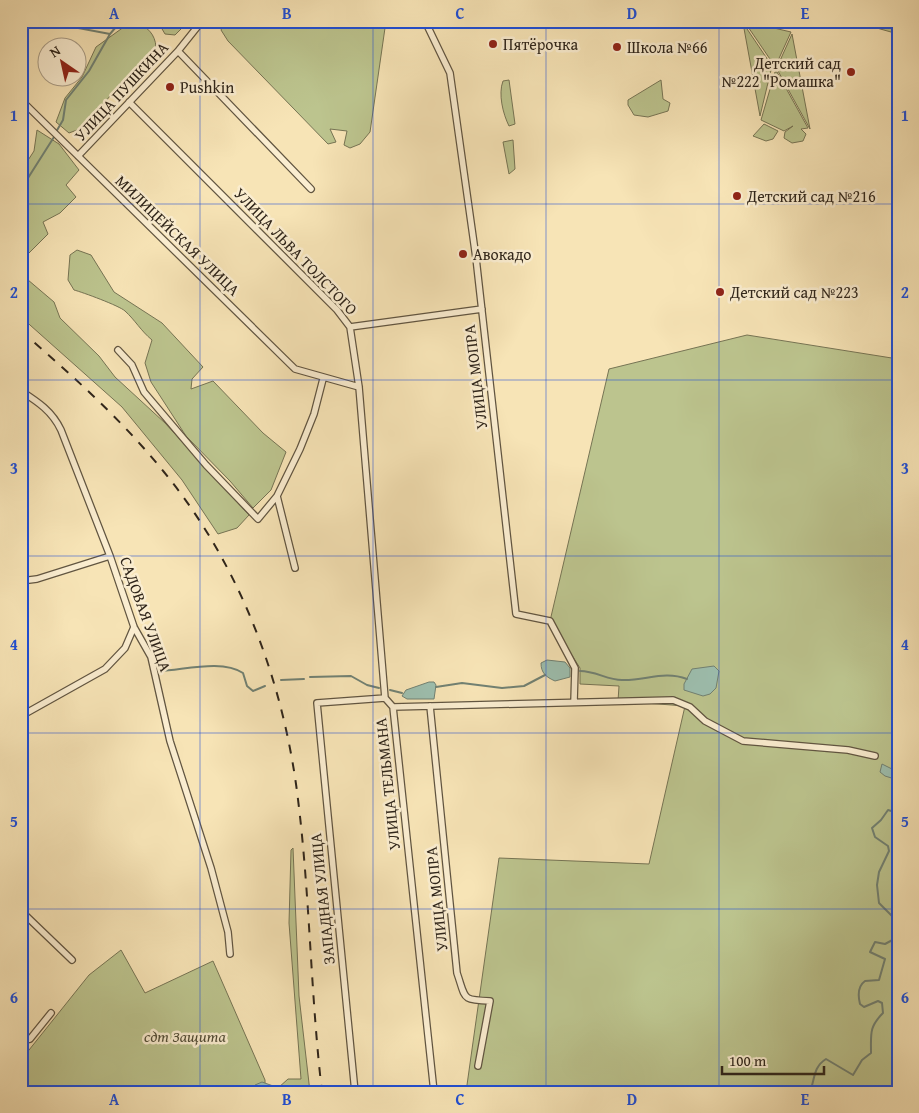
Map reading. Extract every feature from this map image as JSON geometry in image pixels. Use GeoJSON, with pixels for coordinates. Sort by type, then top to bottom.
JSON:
{"type":"FeatureCollection","features":[{"type":"Feature","properties":{"kind":"street","name":"УЛИЦА ПУШКИНА"},"geometry":{"type":"LineString","coordinates":[[78,156],[178,51],[202,21]]}},
{"type":"Feature","properties":{"kind":"street","name":"УЛИЦА МОПРА"},"geometry":{"type":"LineString","coordinates":[[425,21],[450,73],[482,310],[516,614],[550,621],[575,668],[574,702]]}},
{"type":"Feature","properties":{"kind":"street"},"geometry":{"type":"LineString","coordinates":[[178,51],[311,189]]}},
{"type":"Feature","properties":{"kind":"street","name":"МИЛИЦЕЙСКАЯ УЛИЦА"},"geometry":{"type":"LineString","coordinates":[[21,100],[295,369],[359,387]]}},
{"type":"Feature","properties":{"kind":"street","name":"УЛИЦА ЛЬВА ТОЛСТОГО"},"geometry":{"type":"LineString","coordinates":[[129,102],[337,310],[350,328],[482,310]]}},
{"type":"Feature","properties":{"kind":"street","name":"УЛИЦА ТЕЛЬМАНА"},"geometry":{"type":"LineString","coordinates":[[350,328],[359,387],[385,698],[393,707],[434,1092]]}},
{"type":"Feature","properties":{"kind":"street"},"geometry":{"type":"LineString","coordinates":[[118,350],[132,365],[144,392],[206,465],[258,519],[277,496],[300,449],[314,414],[323,378]]}},
{"type":"Feature","properties":{"kind":"street","name":"САДОВАЯ УЛИЦА"},"geometry":{"type":"LineString","coordinates":[[21,391],[55,418],[110,556],[134,627],[151,657],[170,740],[211,868],[228,932],[230,954]]}},
{"type":"Feature","properties":{"kind":"street"},"geometry":{"type":"LineString","coordinates":[[277,496],[295,568]]}},
{"type":"Feature","properties":{"kind":"street"},"geometry":{"type":"LineString","coordinates":[[21,580],[37,579],[110,556]]}},
{"type":"Feature","properties":{"kind":"street"},"geometry":{"type":"LineString","coordinates":[[21,716],[105,669],[125,648],[134,627]]}},
{"type":"Feature","properties":{"kind":"street","name":"ЗАПАДНАЯ УЛИЦА"},"geometry":{"type":"LineString","coordinates":[[355,1092],[317,703],[385,698]]}},
{"type":"Feature","properties":{"kind":"street"},"geometry":{"type":"LineString","coordinates":[[393,707],[673,700],[690,707],[705,721],[743,741],[848,750],[875,756]]}},
{"type":"Feature","properties":{"kind":"street","name":"УЛИЦА МОПРА"},"geometry":{"type":"LineString","coordinates":[[430,706],[458,973],[465,997],[470,1000],[490,1001],[478,1066]]}},
{"type":"Feature","properties":{"kind":"street"},"geometry":{"type":"LineString","coordinates":[[21,911],[72,960]]}},
{"type":"Feature","properties":{"kind":"street"},"geometry":{"type":"LineString","coordinates":[[21,1041],[30,1039],[51,1013]]}},
{"type":"Feature","properties":{"kind":"green space"},"geometry":{"type":"Polygon","coordinates":[[[189,21],[175,35],[165,34],[158,22],[189,21]]]}},
{"type":"Feature","properties":{"kind":"green space"},"geometry":{"type":"Polygon","coordinates":[[[225,21],[386,21],[370,132],[360,144],[350,148],[344,145],[347,131],[330,129],[336,142],[328,144],[228,41],[221,30],[225,21]]]}},
{"type":"Feature","properties":{"kind":"green space"},"geometry":{"type":"Polygon","coordinates":[[[744,21],[791,32],[776,65],[774,65],[744,21]]]}},
{"type":"Feature","properties":{"kind":"green space"},"geometry":{"type":"Polygon","coordinates":[[[852,21],[898,21],[898,34],[852,21]]]}},
{"type":"Feature","properties":{"kind":"green space"},"geometry":{"type":"Polygon","coordinates":[[[137,22],[144,27],[154,38],[156,47],[118,86],[85,127],[69,133],[56,122],[65,98],[73,88],[88,88],[88,64],[96,47],[128,24],[137,22]]]}},
{"type":"Feature","properties":{"kind":"green space"},"geometry":{"type":"Polygon","coordinates":[[[743,23],[772,66],[760,116],[743,23]]]}},
{"type":"Feature","properties":{"kind":"green space"},"geometry":{"type":"Polygon","coordinates":[[[792,34],[810,129],[778,71],[778,65],[792,34]]]}},
{"type":"Feature","properties":{"kind":"green space"},"geometry":{"type":"Polygon","coordinates":[[[775,72],[777,72],[808,128],[801,129],[806,134],[803,141],[792,143],[784,138],[785,132],[793,126],[784,131],[761,120],[775,72]]]}},
{"type":"Feature","properties":{"kind":"green space"},"geometry":{"type":"Polygon","coordinates":[[[509,80],[515,124],[509,126],[503,110],[501,92],[503,81],[509,80]]]}},
{"type":"Feature","properties":{"kind":"green space"},"geometry":{"type":"Polygon","coordinates":[[[661,80],[663,99],[670,103],[668,111],[648,117],[634,115],[628,105],[628,100],[661,80]]]}},
{"type":"Feature","properties":{"kind":"green space"},"geometry":{"type":"Polygon","coordinates":[[[764,124],[778,131],[773,139],[766,141],[753,136],[764,124]]]}},
{"type":"Feature","properties":{"kind":"green space"},"geometry":{"type":"Polygon","coordinates":[[[37,130],[59,144],[79,170],[66,185],[76,197],[60,213],[43,222],[48,234],[27,255],[21,256],[21,171],[34,151],[37,130]]]}},
{"type":"Feature","properties":{"kind":"green space"},"geometry":{"type":"Polygon","coordinates":[[[513,140],[515,169],[509,174],[503,142],[513,140]]]}},
{"type":"Feature","properties":{"kind":"green space"},"geometry":{"type":"Polygon","coordinates":[[[77,250],[91,255],[114,292],[162,323],[203,367],[192,379],[191,389],[213,381],[263,433],[286,452],[271,490],[253,508],[230,481],[186,436],[151,382],[145,363],[152,340],[129,314],[122,309],[101,299],[74,290],[68,280],[70,255],[77,250]]]}},
{"type":"Feature","properties":{"kind":"green space"},"geometry":{"type":"Polygon","coordinates":[[[21,274],[54,302],[60,318],[99,356],[115,377],[165,423],[249,515],[237,528],[218,534],[182,480],[122,407],[21,317],[21,274]]]}},
{"type":"Feature","properties":{"kind":"green space"},"geometry":{"type":"Polygon","coordinates":[[[747,335],[898,359],[898,1092],[466,1092],[499,858],[649,864],[685,706],[618,701],[619,686],[580,684],[580,668],[550,621],[609,369],[747,335]]]}},
{"type":"Feature","properties":{"kind":"green space"},"geometry":{"type":"Polygon","coordinates":[[[293,848],[299,996],[310,1092],[280,1092],[278,1088],[288,1079],[301,1079],[289,923],[291,850],[293,848]]]}},
{"type":"Feature","properties":{"kind":"green space","name":"сдт Защита"},"geometry":{"type":"Polygon","coordinates":[[[121,950],[145,993],[213,961],[265,1080],[265,1092],[21,1092],[21,1060],[89,975],[121,950]]]}},
{"type":"Feature","properties":{"kind":"shaded area"},"geometry":{"type":"Polygon","coordinates":[[[547,660],[565,662],[570,668],[570,677],[555,681],[547,676],[543,672],[541,663],[547,660]]]}},
{"type":"Feature","properties":{"kind":"shaded area"},"geometry":{"type":"Polygon","coordinates":[[[714,666],[719,671],[716,688],[710,694],[703,696],[684,690],[684,684],[692,669],[714,666]]]}},
{"type":"Feature","properties":{"kind":"shaded area"},"geometry":{"type":"Polygon","coordinates":[[[434,682],[436,685],[434,699],[407,699],[402,696],[406,690],[434,682]]]}},
{"type":"Feature","properties":{"kind":"shaded area"},"geometry":{"type":"Polygon","coordinates":[[[882,764],[898,772],[898,780],[885,776],[880,772],[882,764]]]}},
{"type":"Feature","properties":{"kind":"shaded area"},"geometry":{"type":"Polygon","coordinates":[[[262,1082],[276,1087],[277,1092],[254,1092],[255,1085],[262,1082]]]}},
{"type":"Feature","properties":{"kind":"waterway"},"geometry":{"type":"LineString","coordinates":[[65,21],[73,27],[110,34]]}},
{"type":"Feature","properties":{"kind":"waterway"},"geometry":{"type":"LineString","coordinates":[[56,132],[63,120],[66,100],[89,71],[110,34],[121,21]]}},
{"type":"Feature","properties":{"kind":"waterway"},"geometry":{"type":"LineString","coordinates":[[21,189],[54,137]]}},
{"type":"Feature","properties":{"kind":"waterway"},"geometry":{"type":"LineString","coordinates":[[160,671],[203,666],[225,667],[243,673],[247,686],[253,691],[265,686]]}},
{"type":"Feature","properties":{"kind":"waterway"},"geometry":{"type":"LineString","coordinates":[[580,671],[591,672],[617,680],[662,676],[679,676],[687,679]]}},
{"type":"Feature","properties":{"kind":"waterway"},"geometry":{"type":"LineString","coordinates":[[436,687],[462,683],[502,688],[524,686],[545,675]]}},
{"type":"Feature","properties":{"kind":"waterway"},"geometry":{"type":"LineString","coordinates":[[310,677],[351,676],[367,685],[379,688]]}},
{"type":"Feature","properties":{"kind":"waterway"},"geometry":{"type":"LineString","coordinates":[[281,680],[304,679]]}},
{"type":"Feature","properties":{"kind":"waterway"},"geometry":{"type":"LineString","coordinates":[[390,690],[402,693]]}},
{"type":"Feature","properties":{"kind":"waterway"},"geometry":{"type":"LineString","coordinates":[[898,813],[888,810],[872,828],[875,837],[888,846],[889,851],[879,872],[877,885],[879,903],[896,920],[896,927],[898,927]]}},
{"type":"Feature","properties":{"kind":"waterway"},"geometry":{"type":"LineString","coordinates":[[810,1092],[817,1070],[826,1059],[853,1075],[862,1060],[871,1053],[872,1031],[875,1022],[883,1013],[882,1003],[878,1001],[864,1007],[860,1004],[860,988],[865,981],[879,980],[885,959],[870,952],[875,942],[885,944],[898,937]]}},
{"type":"Feature","properties":{"kind":"railway"},"geometry":{"type":"LineString","coordinates":[[21,331],[96,398],[164,472],[190,506],[213,543],[234,580],[251,619],[279,701],[289,742],[296,784],[301,822],[322,1092]]}},
{"type":"Feature","properties":{"kind":"place","name":"Пятёрочка"},"geometry":{"type":"Point","coordinates":[493,44]}},
{"type":"Feature","properties":{"kind":"place","name":"Школа №66"},"geometry":{"type":"Point","coordinates":[617,47]}},
{"type":"Feature","properties":{"kind":"place","name":"Детский сад №222 \"Ромашка\""},"geometry":{"type":"Point","coordinates":[851,72]}},
{"type":"Feature","properties":{"kind":"place","name":"Pushkin"},"geometry":{"type":"Point","coordinates":[170,87]}},
{"type":"Feature","properties":{"kind":"place","name":"Детский сад №216"},"geometry":{"type":"Point","coordinates":[737,196]}},
{"type":"Feature","properties":{"kind":"place","name":"Авокадо"},"geometry":{"type":"Point","coordinates":[463,254]}},
{"type":"Feature","properties":{"kind":"place","name":"Детский сад №223"},"geometry":{"type":"Point","coordinates":[720,292]}}]}
